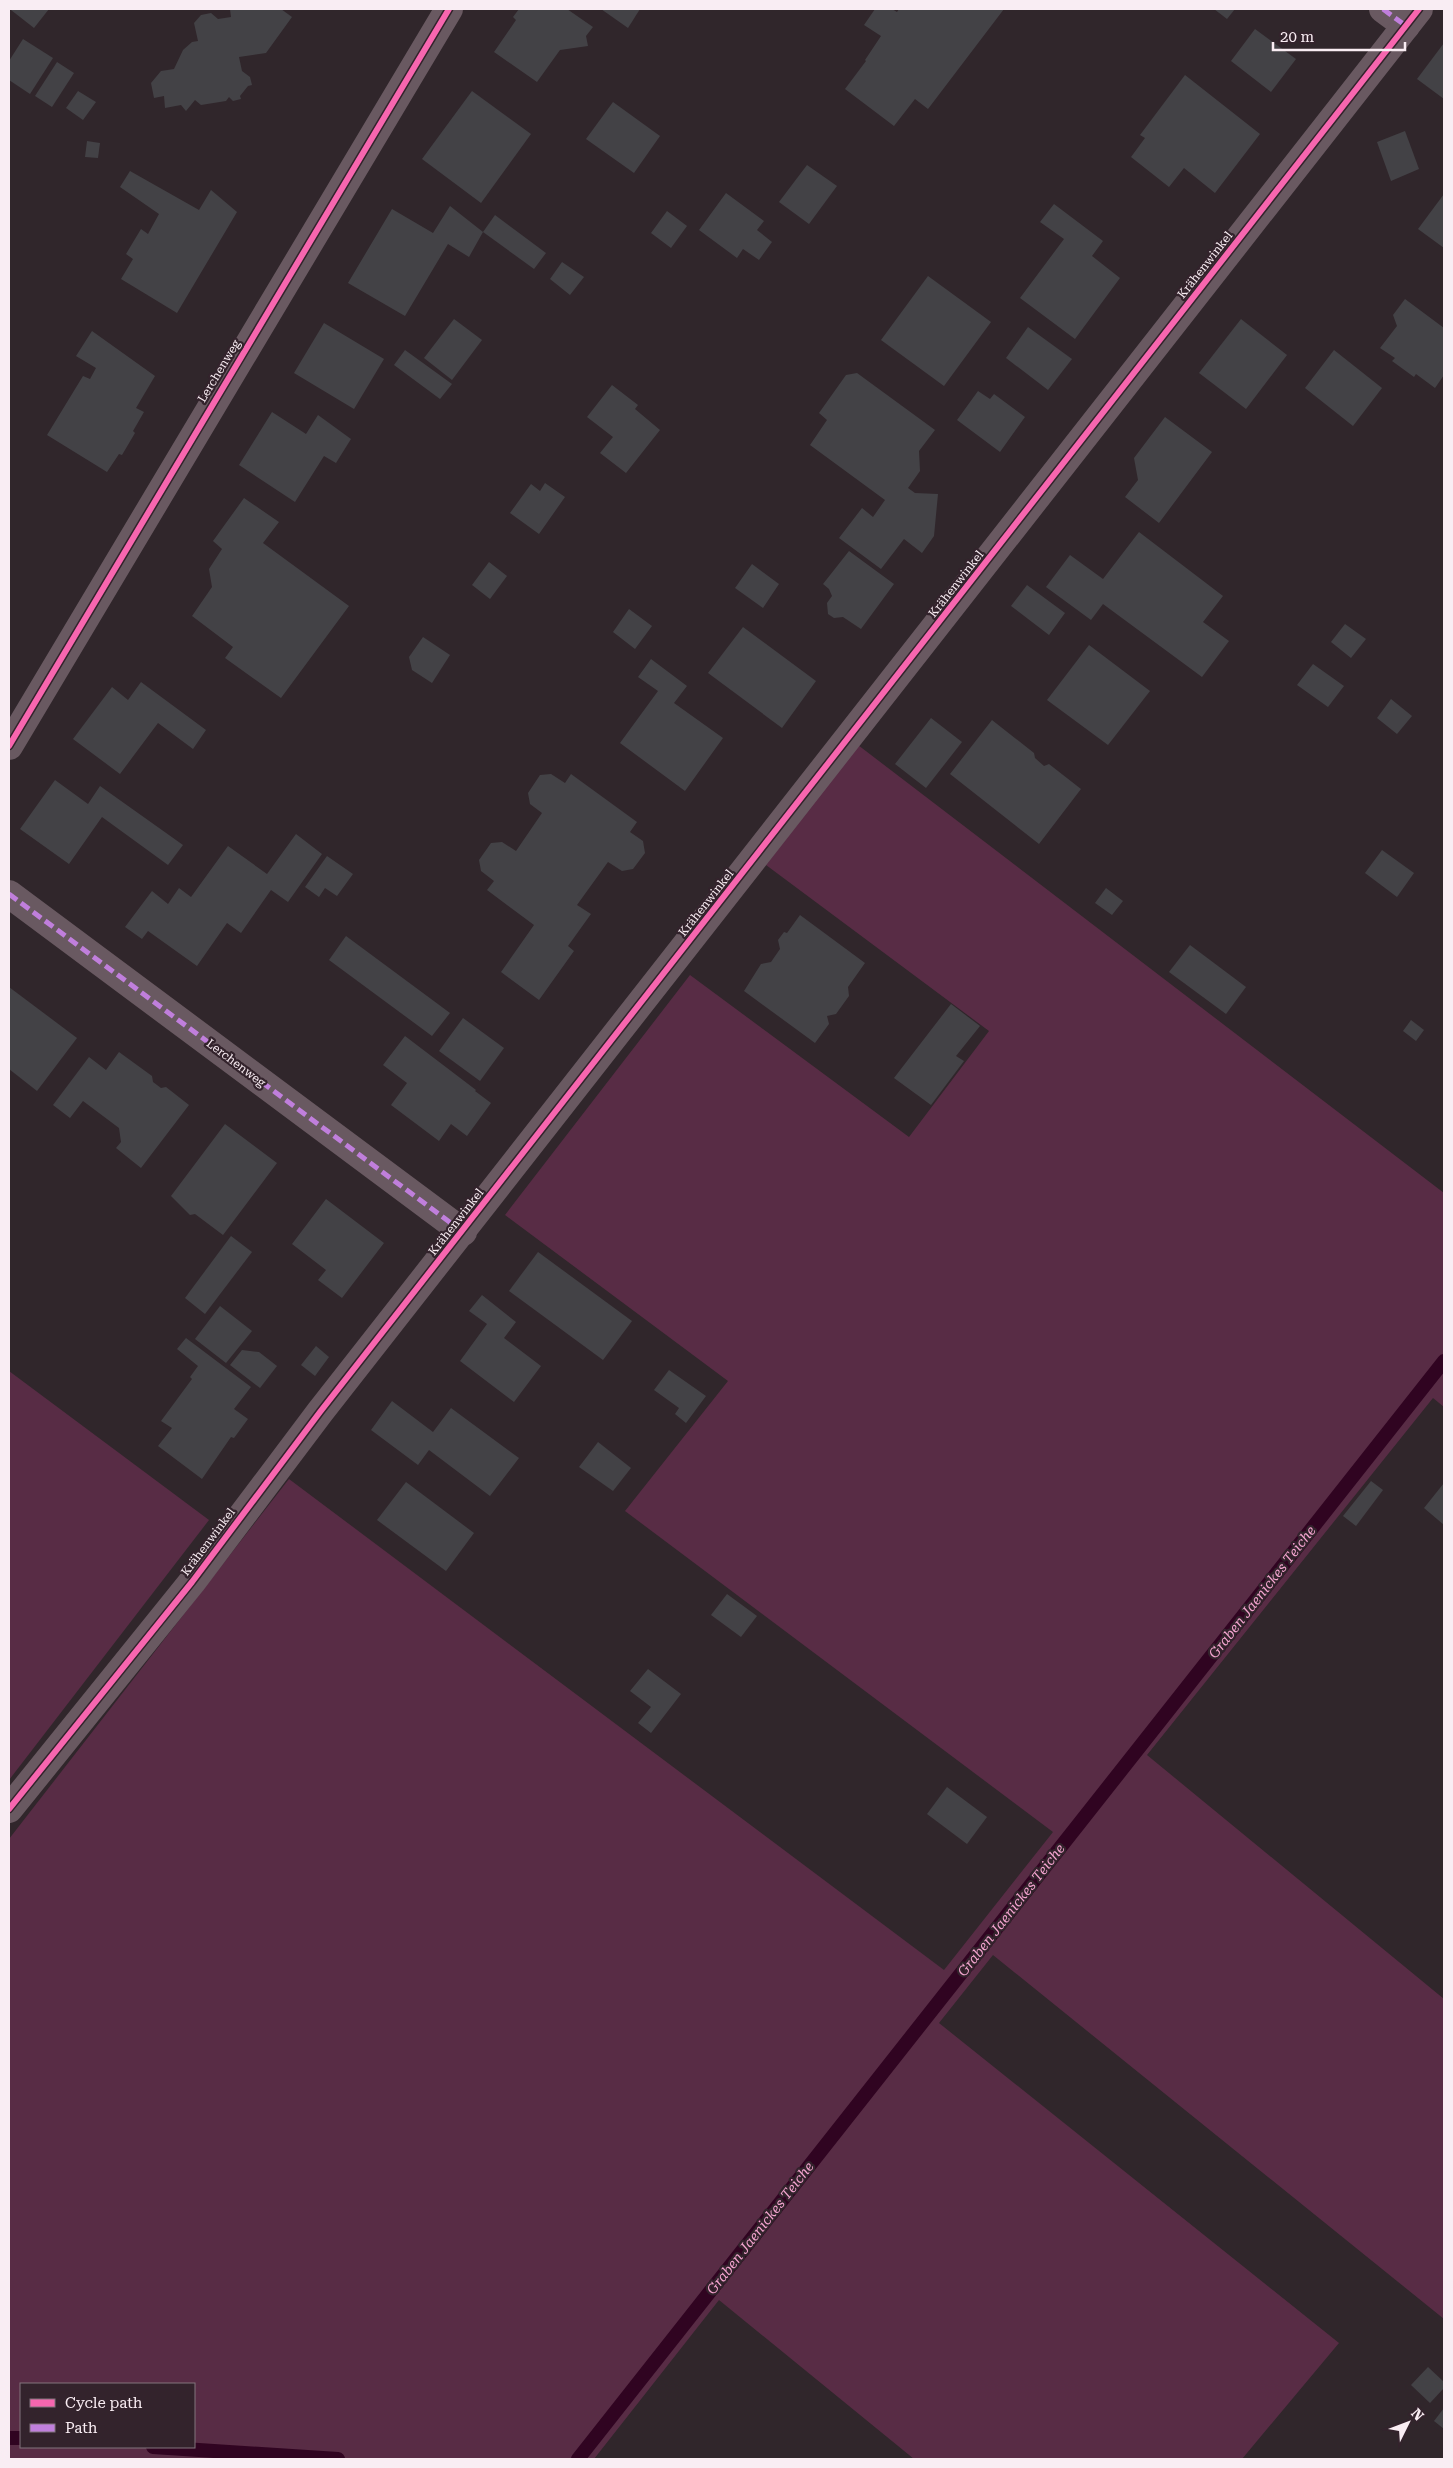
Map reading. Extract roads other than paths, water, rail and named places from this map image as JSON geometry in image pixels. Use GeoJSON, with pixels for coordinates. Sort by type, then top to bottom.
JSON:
{"type":"FeatureCollection","features":[{"type":"Feature","properties":{"kind":"street","name":"Lerchenweg"},"geometry":{"type":"LineString","coordinates":[[9,746],[449,9]]}},
{"type":"Feature","properties":{"kind":"street"},"geometry":{"type":"LineString","coordinates":[[1383,9],[1413,17]]}},
{"type":"Feature","properties":{"kind":"street","name":"Krähenwinkel"},"geometry":{"type":"LineString","coordinates":[[9,1809],[192,1582],[320,1412],[463,1232],[1413,17]]}},
{"type":"Feature","properties":{"kind":"street","name":"Lerchenweg"},"geometry":{"type":"LineString","coordinates":[[9,894],[463,1232]]}},
{"type":"Feature","properties":{"kind":"waterway","name":"Graben Jaenickes Teiche"},"geometry":{"type":"LineString","coordinates":[[578,2459],[1444,1361]]}},
{"type":"Feature","properties":{"kind":"waterway"},"geometry":{"type":"LineString","coordinates":[[9,2438],[20,2438]]}},
{"type":"Feature","properties":{"kind":"waterway"},"geometry":{"type":"LineString","coordinates":[[168,2448],[338,2459]]}}]}
